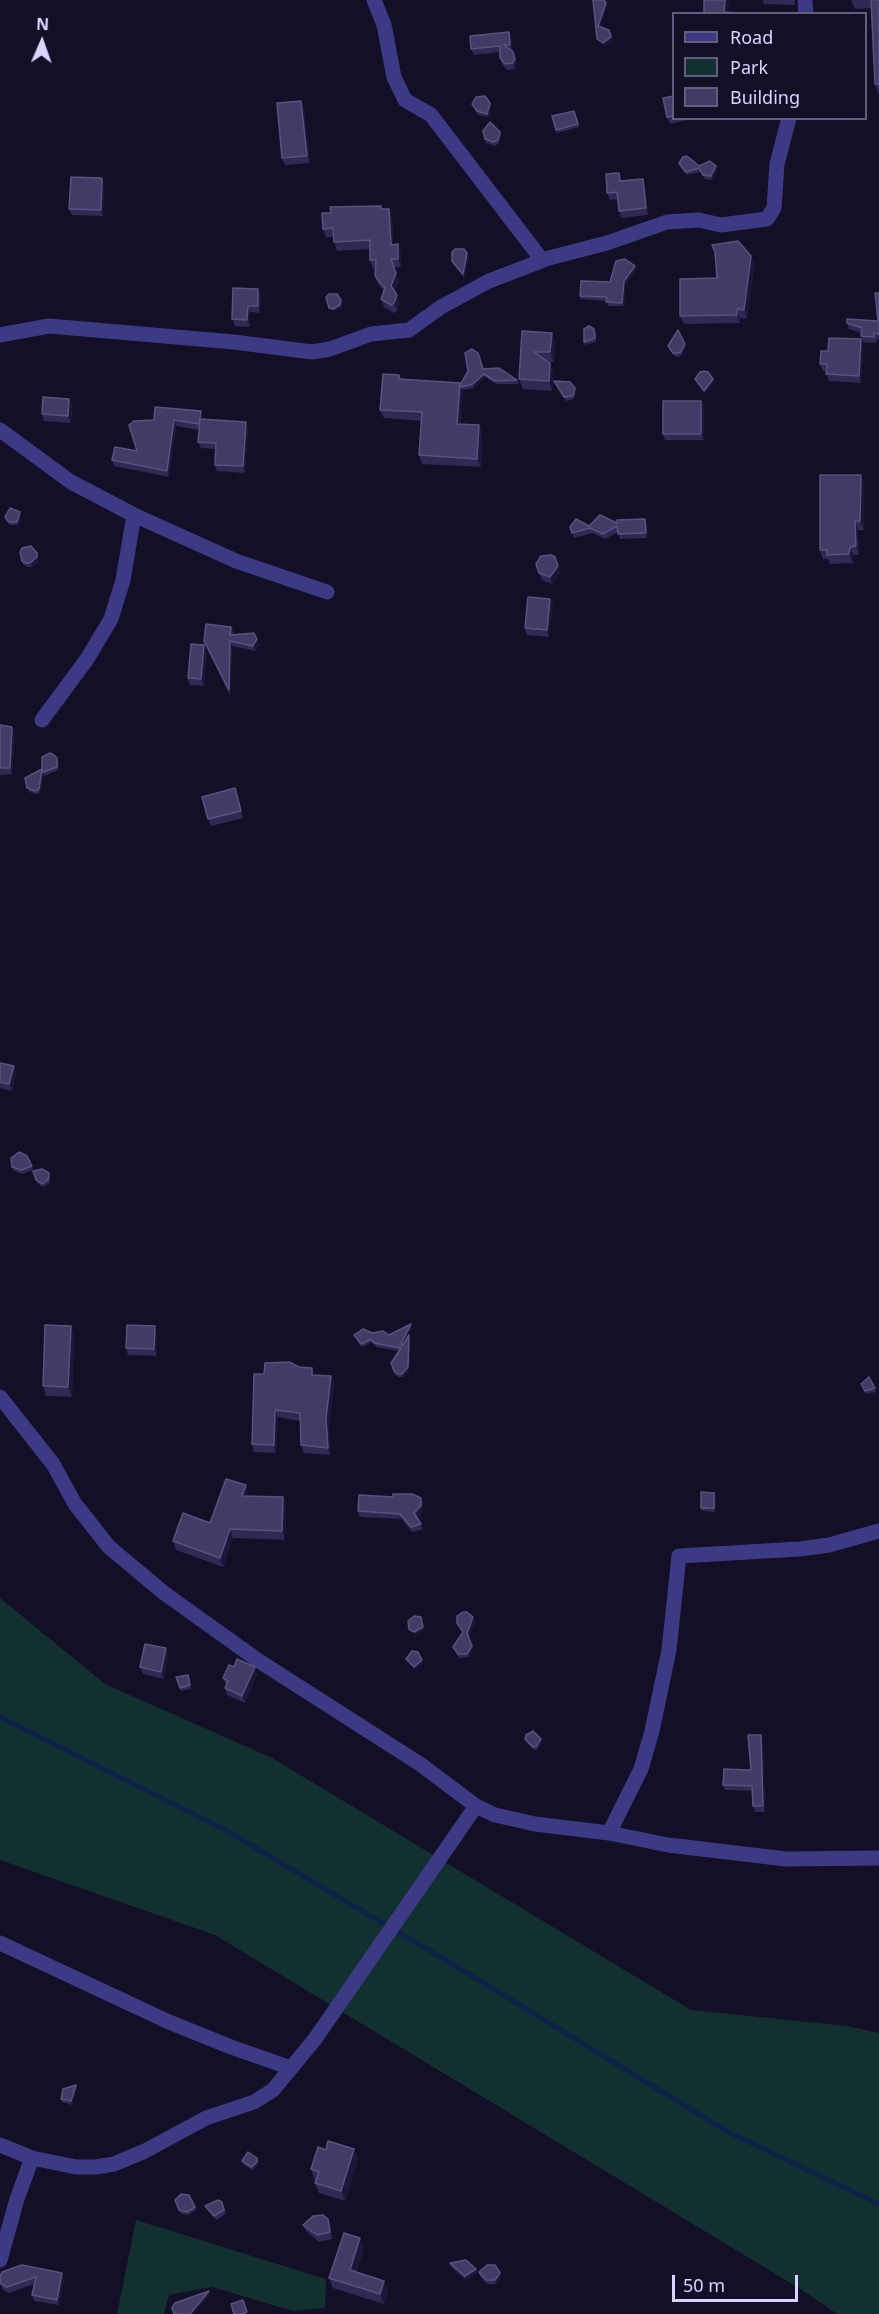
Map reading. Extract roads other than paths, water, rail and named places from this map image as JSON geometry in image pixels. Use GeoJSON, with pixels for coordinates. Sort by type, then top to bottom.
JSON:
{"type":"FeatureCollection","features":[{"type":"Feature","properties":{"kind":"street"},"geometry":{"type":"LineString","coordinates":[[374,0],[384,25],[394,77],[405,100],[431,115],[542,261]]}},
{"type":"Feature","properties":{"kind":"street"},"geometry":{"type":"LineString","coordinates":[[0,336],[49,326],[234,342],[312,352],[330,349],[371,334],[409,330],[441,307],[489,281],[542,261],[607,243],[667,222],[699,220],[721,225],[767,219],[773,214],[777,164],[788,120]]}},
{"type":"Feature","properties":{"kind":"street"},"geometry":{"type":"LineString","coordinates":[[0,430],[71,482],[134,515],[236,561],[327,592]]}},
{"type":"Feature","properties":{"kind":"street"},"geometry":{"type":"LineString","coordinates":[[42,720],[87,658],[111,619],[123,580],[134,515]]}},
{"type":"Feature","properties":{"kind":"street"},"geometry":{"type":"LineString","coordinates":[[0,1397],[53,1464],[75,1504],[108,1547],[164,1593],[259,1661],[420,1764],[476,1806],[495,1815],[535,1824],[609,1833],[668,1845],[786,1859],[879,1858]]}},
{"type":"Feature","properties":{"kind":"street"},"geometry":{"type":"LineString","coordinates":[[609,1833],[641,1769],[652,1731],[669,1650],[679,1557],[800,1549],[829,1545],[879,1531]]}},
{"type":"Feature","properties":{"kind":"street"},"geometry":{"type":"LineString","coordinates":[[0,2145],[32,2158],[76,2167],[114,2164],[206,2118],[254,2102],[273,2090],[307,2049],[476,1806]]}},
{"type":"Feature","properties":{"kind":"street"},"geometry":{"type":"LineString","coordinates":[[0,1943],[169,2022],[291,2068]]}},
{"type":"Feature","properties":{"kind":"street"},"geometry":{"type":"LineString","coordinates":[[0,2260],[16,2199],[32,2158]]}},
{"type":"Feature","properties":{"kind":"waterway"},"geometry":{"type":"LineString","coordinates":[[0,1717],[227,1831],[469,1974],[728,2132],[879,2204]]}}]}
